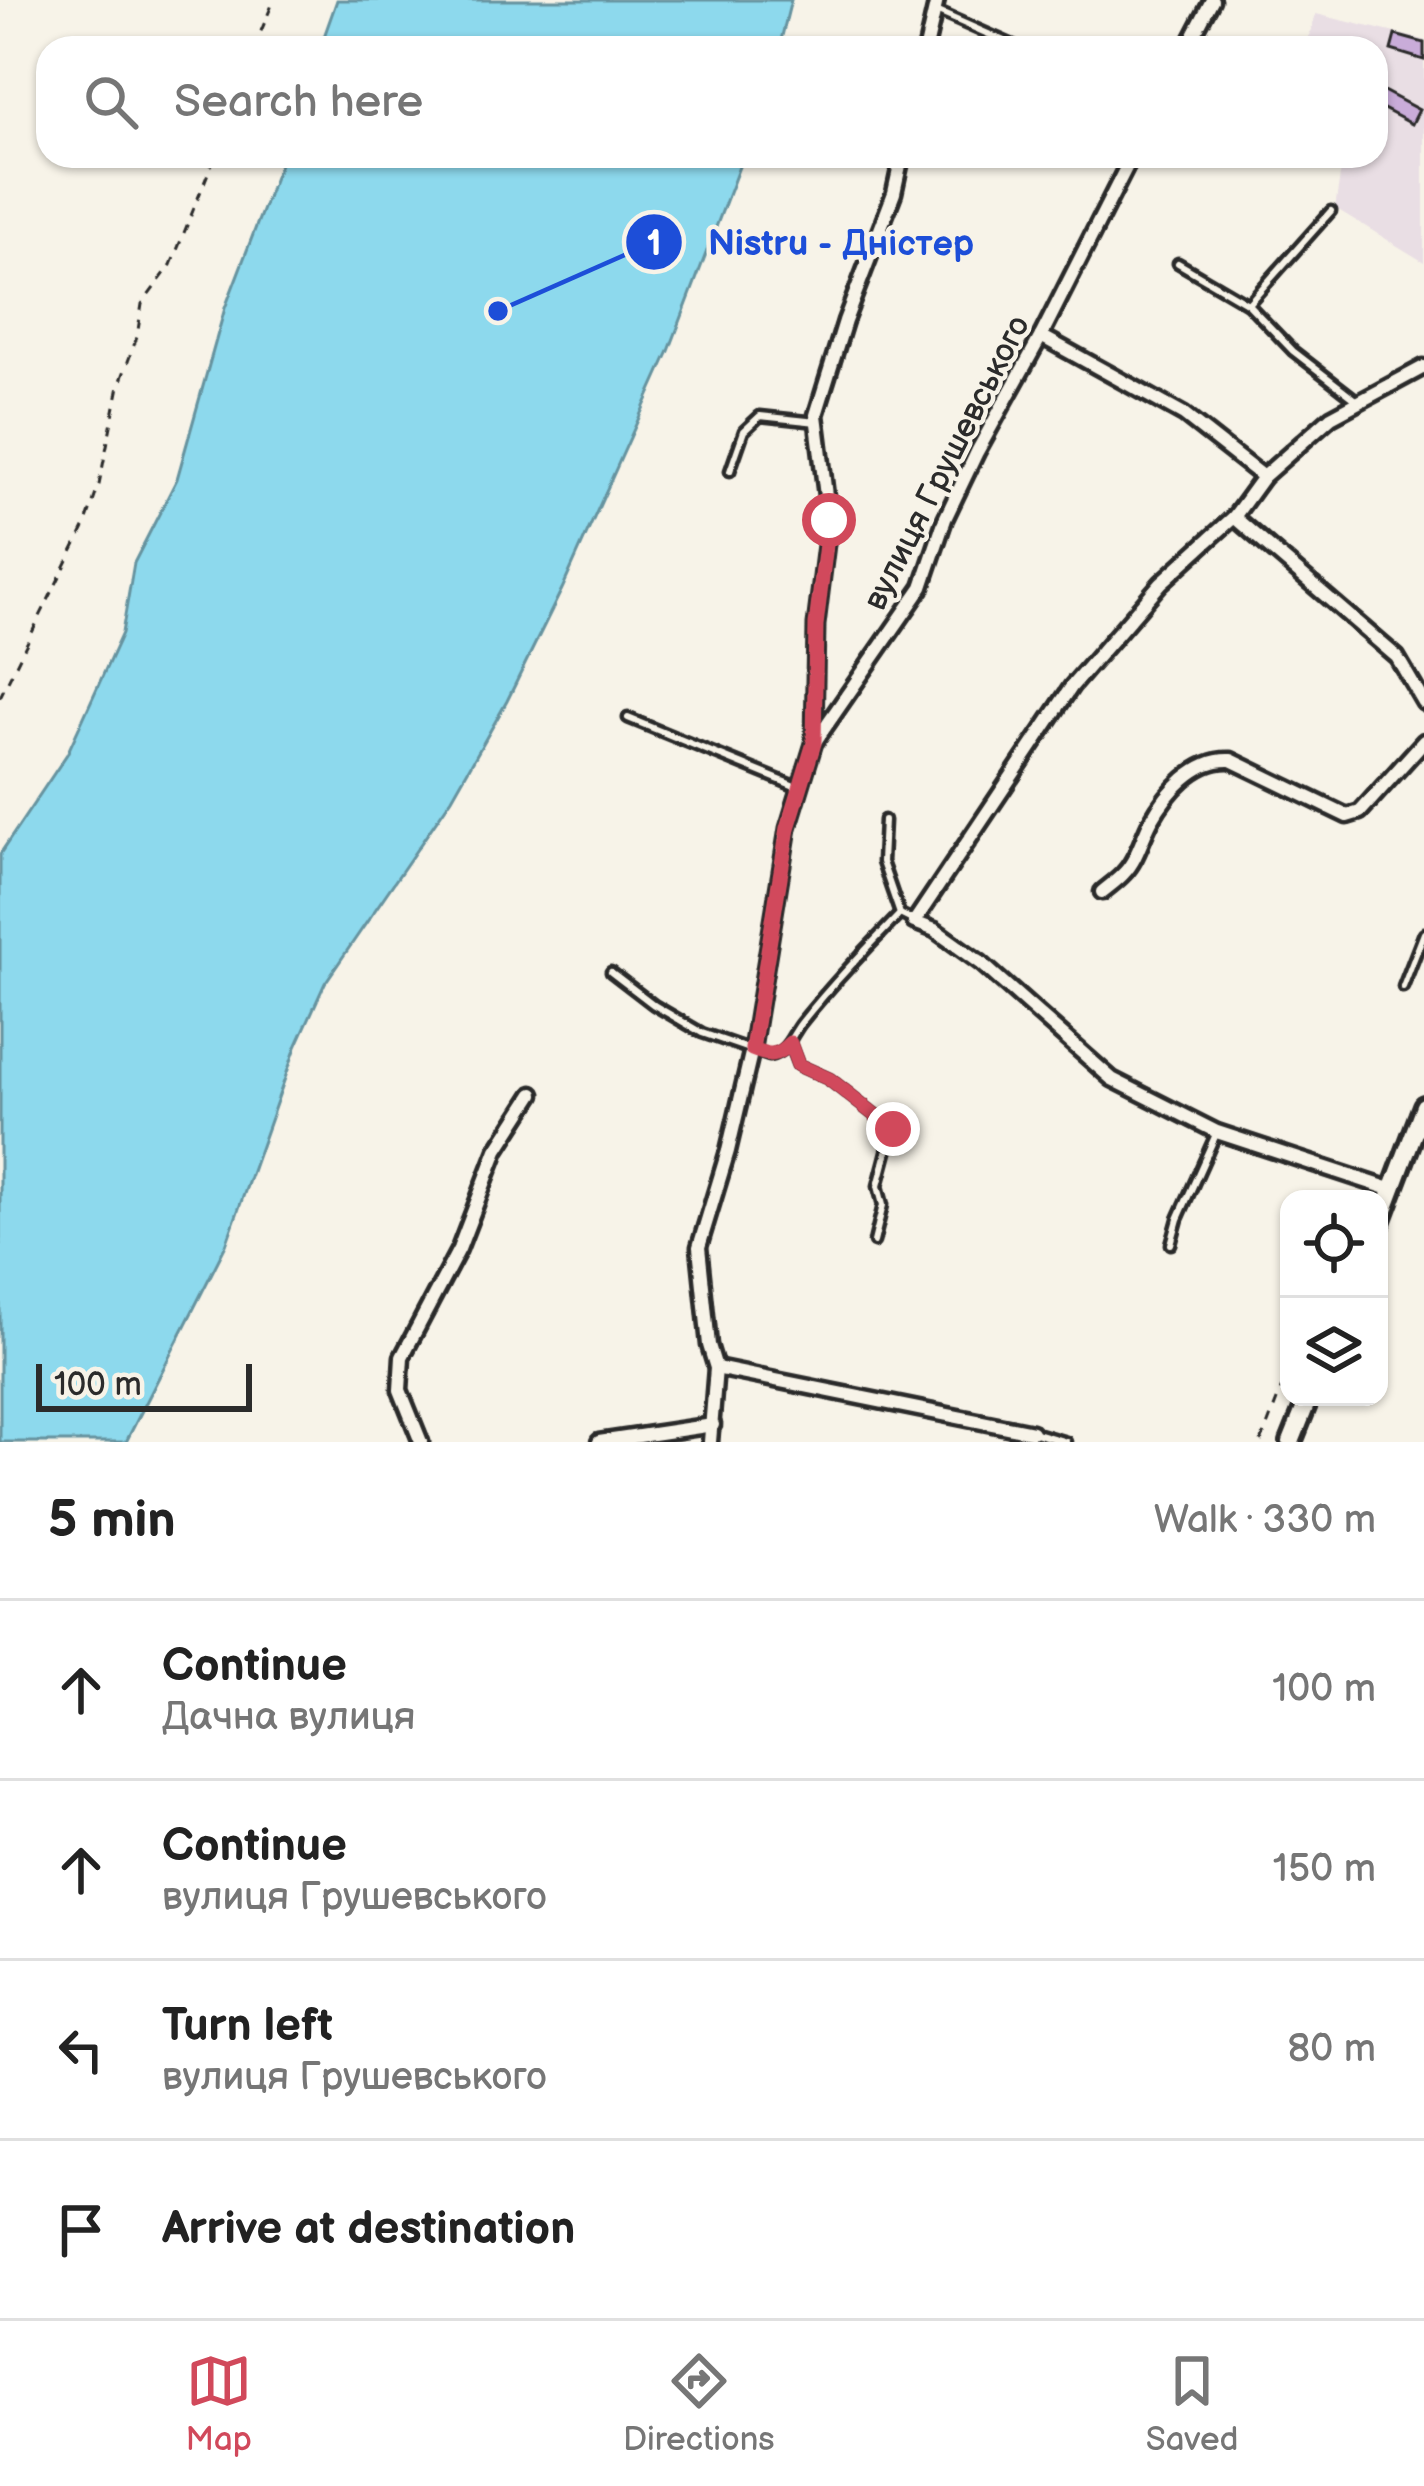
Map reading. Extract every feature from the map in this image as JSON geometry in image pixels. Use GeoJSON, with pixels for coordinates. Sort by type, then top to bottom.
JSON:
{"type":"FeatureCollection","features":[{"type":"Feature","properties":{"kind":"main road"},"geometry":{"type":"LineString","coordinates":[[1388,1202],[1416,1147],[1424,1106]]}},
{"type":"Feature","properties":{"kind":"main road"},"geometry":{"type":"LineString","coordinates":[[1291,1442],[1306,1406]]}},
{"type":"Feature","properties":{"kind":"street"},"geometry":{"type":"LineString","coordinates":[[1193,36],[1212,0]]}},
{"type":"Feature","properties":{"kind":"street"},"geometry":{"type":"LineString","coordinates":[[929,36],[936,5]]}},
{"type":"Feature","properties":{"kind":"street"},"geometry":{"type":"LineString","coordinates":[[814,743],[816,625],[829,520],[817,422],[845,321],[899,168]]}},
{"type":"Feature","properties":{"kind":"street","name":"вулиця Грушевського"},"geometry":{"type":"LineString","coordinates":[[710,1442],[716,1368],[709,1345],[700,1247],[752,1049],[788,828],[814,743],[922,587],[953,502],[1126,168]]}},
{"type":"Feature","properties":{"kind":"street"},"geometry":{"type":"LineString","coordinates":[[1041,336],[1184,415],[1263,477]]}},
{"type":"Feature","properties":{"kind":"street"},"geometry":{"type":"LineString","coordinates":[[1393,1190],[1217,1132],[1112,1079],[981,963],[935,930],[914,922],[1072,686],[1161,583],[1234,517],[1263,477],[1331,417],[1424,367]]}},
{"type":"Feature","properties":{"kind":"street"},"geometry":{"type":"LineString","coordinates":[[1234,517],[1397,657],[1424,703]]}},
{"type":"Feature","properties":{"kind":"street"},"geometry":{"type":"LineString","coordinates":[[1102,892],[1127,871],[1154,815],[1175,789],[1213,759],[1231,760],[1347,816],[1360,812],[1424,741]]}},
{"type":"Feature","properties":{"kind":"street"},"geometry":{"type":"LineString","coordinates":[[421,1442],[400,1390],[402,1357],[459,1249],[497,1150],[533,1094]]}},
{"type":"Feature","properties":{"kind":"street"},"geometry":{"type":"LineString","coordinates":[[716,1368],[1032,1432]]}},
{"type":"Feature","properties":{"kind":"street"},"geometry":{"type":"LineString","coordinates":[[599,1442],[712,1425]]}},
{"type":"Feature","properties":{"kind":"lane"},"geometry":{"type":"LineString","coordinates":[[936,5],[997,36]]}},
{"type":"Feature","properties":{"kind":"lane"},"geometry":{"type":"LineString","coordinates":[[1248,304],[1331,212]]}},
{"type":"Feature","properties":{"kind":"lane"},"geometry":{"type":"LineString","coordinates":[[1178,263],[1248,304],[1293,351],[1359,402]]}},
{"type":"Feature","properties":{"kind":"lane"},"geometry":{"type":"LineString","coordinates":[[730,471],[744,431],[760,416],[817,422]]}},
{"type":"Feature","properties":{"kind":"lane"},"geometry":{"type":"LineString","coordinates":[[628,718],[803,789]]}},
{"type":"Feature","properties":{"kind":"lane"},"geometry":{"type":"LineString","coordinates":[[884,820],[882,862],[900,914],[914,922]]}},
{"type":"Feature","properties":{"kind":"lane"},"geometry":{"type":"LineString","coordinates":[[611,972],[702,1033],[769,1056],[779,1054],[851,964],[900,914]]}},
{"type":"Feature","properties":{"kind":"lane"},"geometry":{"type":"LineString","coordinates":[[1403,987],[1424,933]]}},
{"type":"Feature","properties":{"kind":"lane"},"geometry":{"type":"LineString","coordinates":[[790,1043],[798,1065],[829,1079],[893,1129],[878,1186],[884,1205],[874,1242]]}},
{"type":"Feature","properties":{"kind":"lane"},"geometry":{"type":"LineString","coordinates":[[1171,1244],[1217,1132]]}},
{"type":"Feature","properties":{"kind":"lane"},"geometry":{"type":"LineString","coordinates":[[1032,1432],[1066,1442]]}},
{"type":"Feature","properties":{"kind":"path"},"geometry":{"type":"LineString","coordinates":[[259,36],[274,0]]}},
{"type":"Feature","properties":{"kind":"path"},"geometry":{"type":"LineString","coordinates":[[0,695],[80,539],[99,485],[142,304],[171,265],[210,168]]}},
{"type":"Feature","properties":{"kind":"path"},"geometry":{"type":"LineString","coordinates":[[1261,1442],[1280,1392]]}},
{"type":"Feature","properties":{"kind":"shaded area"},"geometry":{"type":"Polygon","coordinates":[[[1316,14],[1424,40],[1424,262],[1335,208],[1341,168],[1388,168],[1388,36],[1309,36],[1316,14]]]}},
{"type":"Feature","properties":{"kind":"water"},"geometry":{"type":"Polygon","coordinates":[[[337,0],[791,0],[782,36],[324,36],[337,0]]]}},
{"type":"Feature","properties":{"kind":"water"},"geometry":{"type":"Polygon","coordinates":[[[278,168],[738,168],[669,351],[562,589],[452,798],[325,983],[296,1047],[226,1245],[126,1442],[0,1442],[0,854],[67,754],[122,633],[134,563],[177,479],[225,308],[278,168]]]}},
{"type":"Feature","properties":{"kind":"building"},"geometry":{"type":"Polygon","coordinates":[[[1395,35],[1424,43],[1424,60],[1391,50],[1395,35]]]}},
{"type":"Feature","properties":{"kind":"building"},"geometry":{"type":"Polygon","coordinates":[[[1388,93],[1419,110],[1412,124],[1388,111],[1388,93]]]}},
{"type":"Feature","properties":{"kind":"place","name":"Nistru - Дністер"},"geometry":{"type":"Point","coordinates":[498,311]}},
{"type":"Feature","properties":{"kind":"route"},"geometry":{"type":"LineString","coordinates":[[829,520],[816,625],[814,743],[788,828],[752,1049],[769,1056],[790,1043],[798,1065],[829,1079],[893,1129]]}}]}
